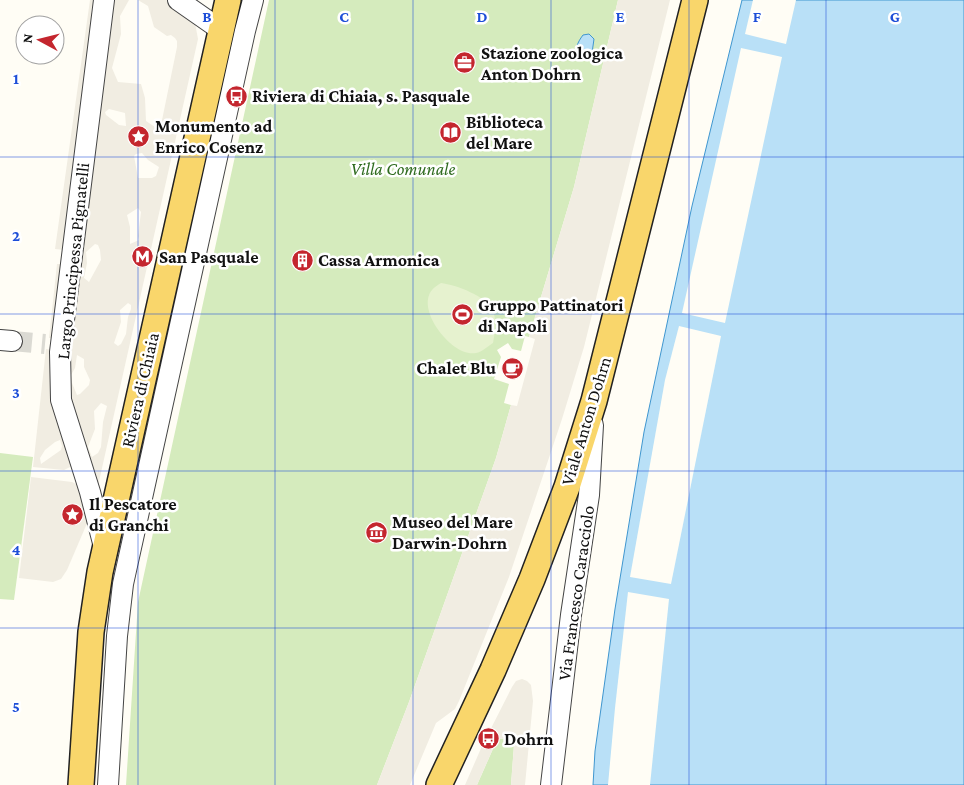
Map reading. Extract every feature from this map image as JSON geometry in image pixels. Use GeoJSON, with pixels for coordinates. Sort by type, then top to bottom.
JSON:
{"type":"FeatureCollection","features":[{"type":"Feature","properties":{"kind":"main road","name":"Riviera di Chiaia"},"geometry":{"type":"LineString","coordinates":[[80,785],[91,632],[104,547],[228,0]]}},
{"type":"Feature","properties":{"kind":"main road","name":"Viale Anton Dohrn"},"geometry":{"type":"LineString","coordinates":[[439,785],[493,670],[532,579],[567,487],[594,401],[695,0]]}},
{"type":"Feature","properties":{"kind":"street","name":"Largo Principessa Pignatelli"},"geometry":{"type":"LineString","coordinates":[[104,0],[53,345],[61,400],[90,492],[104,547]]}},
{"type":"Feature","properties":{"kind":"street"},"geometry":{"type":"LineString","coordinates":[[178,0],[221,30]]}},
{"type":"Feature","properties":{"kind":"street"},"geometry":{"type":"LineString","coordinates":[[108,785],[117,636],[123,584],[245,32],[254,0]]}},
{"type":"Feature","properties":{"kind":"street","name":"Via Francesco Caracciolo"},"geometry":{"type":"LineString","coordinates":[[551,785],[572,614],[590,495],[594,401]]}},
{"type":"Feature","properties":{"kind":"green space","name":"Villa Comunale"},"geometry":{"type":"Polygon","coordinates":[[[269,0],[618,0],[574,187],[529,337],[525,336],[521,351],[512,349],[508,343],[497,350],[501,357],[494,379],[509,384],[504,403],[511,405],[496,458],[409,702],[377,785],[126,785],[138,602],[269,0]]]}},
{"type":"Feature","properties":{"kind":"green space","name":"Gruppo Pattinatori di Napoli"},"geometry":{"type":"Polygon","coordinates":[[[441,283],[470,292],[490,306],[495,319],[493,343],[476,353],[467,353],[447,341],[432,320],[428,309],[428,299],[433,289],[441,283]]]}},
{"type":"Feature","properties":{"kind":"green space"},"geometry":{"type":"Polygon","coordinates":[[[0,453],[33,457],[14,600],[0,599],[0,453]]]}},
{"type":"Feature","properties":{"kind":"green space"},"geometry":{"type":"Polygon","coordinates":[[[506,738],[514,745],[511,785],[477,785],[496,742],[506,738]]]}},
{"type":"Feature","properties":{"kind":"shaded area"},"geometry":{"type":"Polygon","coordinates":[[[90,0],[93,0],[91,13],[97,14],[78,166],[72,169],[66,221],[72,225],[64,250],[55,249],[90,0]]]}},
{"type":"Feature","properties":{"kind":"shaded area"},"geometry":{"type":"Polygon","coordinates":[[[110,0],[129,0],[120,16],[121,34],[112,68],[118,82],[141,84],[145,98],[146,121],[155,127],[161,125],[177,41],[171,35],[167,36],[154,27],[148,6],[138,0],[168,0],[183,10],[195,23],[198,39],[98,486],[93,485],[66,382],[110,0]],[[109,109],[105,112],[106,115],[119,125],[126,126],[125,113],[109,109]],[[142,153],[134,156],[138,178],[152,178],[156,176],[159,167],[148,160],[142,153]],[[138,208],[127,215],[130,227],[130,244],[139,240],[141,212],[138,208]],[[95,244],[86,252],[87,263],[84,278],[89,282],[101,260],[98,245],[95,244]],[[128,303],[120,310],[121,322],[114,343],[118,346],[126,334],[131,309],[131,305],[128,303]],[[77,355],[75,368],[71,375],[77,395],[80,394],[89,385],[90,380],[84,367],[84,359],[77,355]],[[101,403],[94,411],[95,429],[88,447],[92,457],[98,453],[101,447],[103,422],[107,406],[101,403]]]}},
{"type":"Feature","properties":{"kind":"shaded area"},"geometry":{"type":"Polygon","coordinates":[[[618,0],[670,0],[584,347],[562,419],[509,577],[455,709],[436,723],[410,785],[377,785],[409,702],[496,458],[511,405],[517,406],[535,339],[529,337],[574,187],[618,0]]]}},
{"type":"Feature","properties":{"kind":"shaded area"},"geometry":{"type":"Polygon","coordinates":[[[57,264],[63,264],[54,338],[49,338],[57,264]]]}},
{"type":"Feature","properties":{"kind":"shaded area"},"geometry":{"type":"Polygon","coordinates":[[[46,349],[52,350],[72,466],[64,470],[33,467],[46,349]],[[60,440],[45,450],[40,458],[41,464],[61,450],[60,440]]]}},
{"type":"Feature","properties":{"kind":"shaded area"},"geometry":{"type":"Polygon","coordinates":[[[31,477],[72,482],[78,485],[88,521],[67,570],[61,579],[53,582],[19,578],[31,477]]]}},
{"type":"Feature","properties":{"kind":"shaded area"},"geometry":{"type":"Polygon","coordinates":[[[522,679],[531,685],[533,701],[525,785],[511,785],[514,745],[506,738],[496,742],[477,785],[465,785],[482,746],[512,687],[516,681],[522,679]]]}},
{"type":"Feature","properties":{"kind":"water"},"geometry":{"type":"Polygon","coordinates":[[[742,0],[964,0],[964,785],[593,785],[595,751],[615,609],[644,432],[692,206],[742,0]]]}},
{"type":"Feature","properties":{"kind":"water"},"geometry":{"type":"Polygon","coordinates":[[[589,34],[594,39],[592,53],[587,59],[578,60],[576,50],[578,44],[583,35],[589,34]]]}},
{"type":"Feature","properties":{"kind":"pier"},"geometry":{"type":"Polygon","coordinates":[[[753,0],[796,0],[786,44],[745,34],[753,0]]]}},
{"type":"Feature","properties":{"kind":"pier"},"geometry":{"type":"Polygon","coordinates":[[[741,48],[782,57],[725,323],[682,313],[741,48]]]}},
{"type":"Feature","properties":{"kind":"pier"},"geometry":{"type":"Polygon","coordinates":[[[679,326],[721,336],[671,584],[630,577],[665,380],[679,326]]]}},
{"type":"Feature","properties":{"kind":"pier"},"geometry":{"type":"Polygon","coordinates":[[[628,592],[669,599],[650,785],[608,785],[628,592]]]}},
{"type":"Feature","properties":{"kind":"tunnel"},"geometry":{"type":"LineString","coordinates":[[12,341],[45,344]]}},
{"type":"Feature","properties":{"kind":"place","name":"Stazione zoologica Anton Dohrn"},"geometry":{"type":"Point","coordinates":[465,63]}},
{"type":"Feature","properties":{"kind":"place","name":"Riviera di Chiaia, s. Pasquale"},"geometry":{"type":"Point","coordinates":[236,96]}},
{"type":"Feature","properties":{"kind":"place","name":"Biblioteca del Mare"},"geometry":{"type":"Point","coordinates":[450,132]}},
{"type":"Feature","properties":{"kind":"place","name":"Monumento ad Enrico Cosenz"},"geometry":{"type":"Point","coordinates":[139,136]}},
{"type":"Feature","properties":{"kind":"place","name":"San Pasquale"},"geometry":{"type":"Point","coordinates":[143,257]}},
{"type":"Feature","properties":{"kind":"place","name":"Cassa Armonica"},"geometry":{"type":"Point","coordinates":[302,260]}},
{"type":"Feature","properties":{"kind":"place","name":"Gruppo Pattinatori di Napoli"},"geometry":{"type":"Point","coordinates":[462,315]}},
{"type":"Feature","properties":{"kind":"place","name":"Chalet Blu"},"geometry":{"type":"Point","coordinates":[512,368]}},
{"type":"Feature","properties":{"kind":"place","name":"Il Pescatore di Granchi"},"geometry":{"type":"Point","coordinates":[73,514]}},
{"type":"Feature","properties":{"kind":"place","name":"Museo del Mare Darwin-Dohrn"},"geometry":{"type":"Point","coordinates":[376,532]}},
{"type":"Feature","properties":{"kind":"place","name":"Dohrn"},"geometry":{"type":"Point","coordinates":[488,739]}}]}
